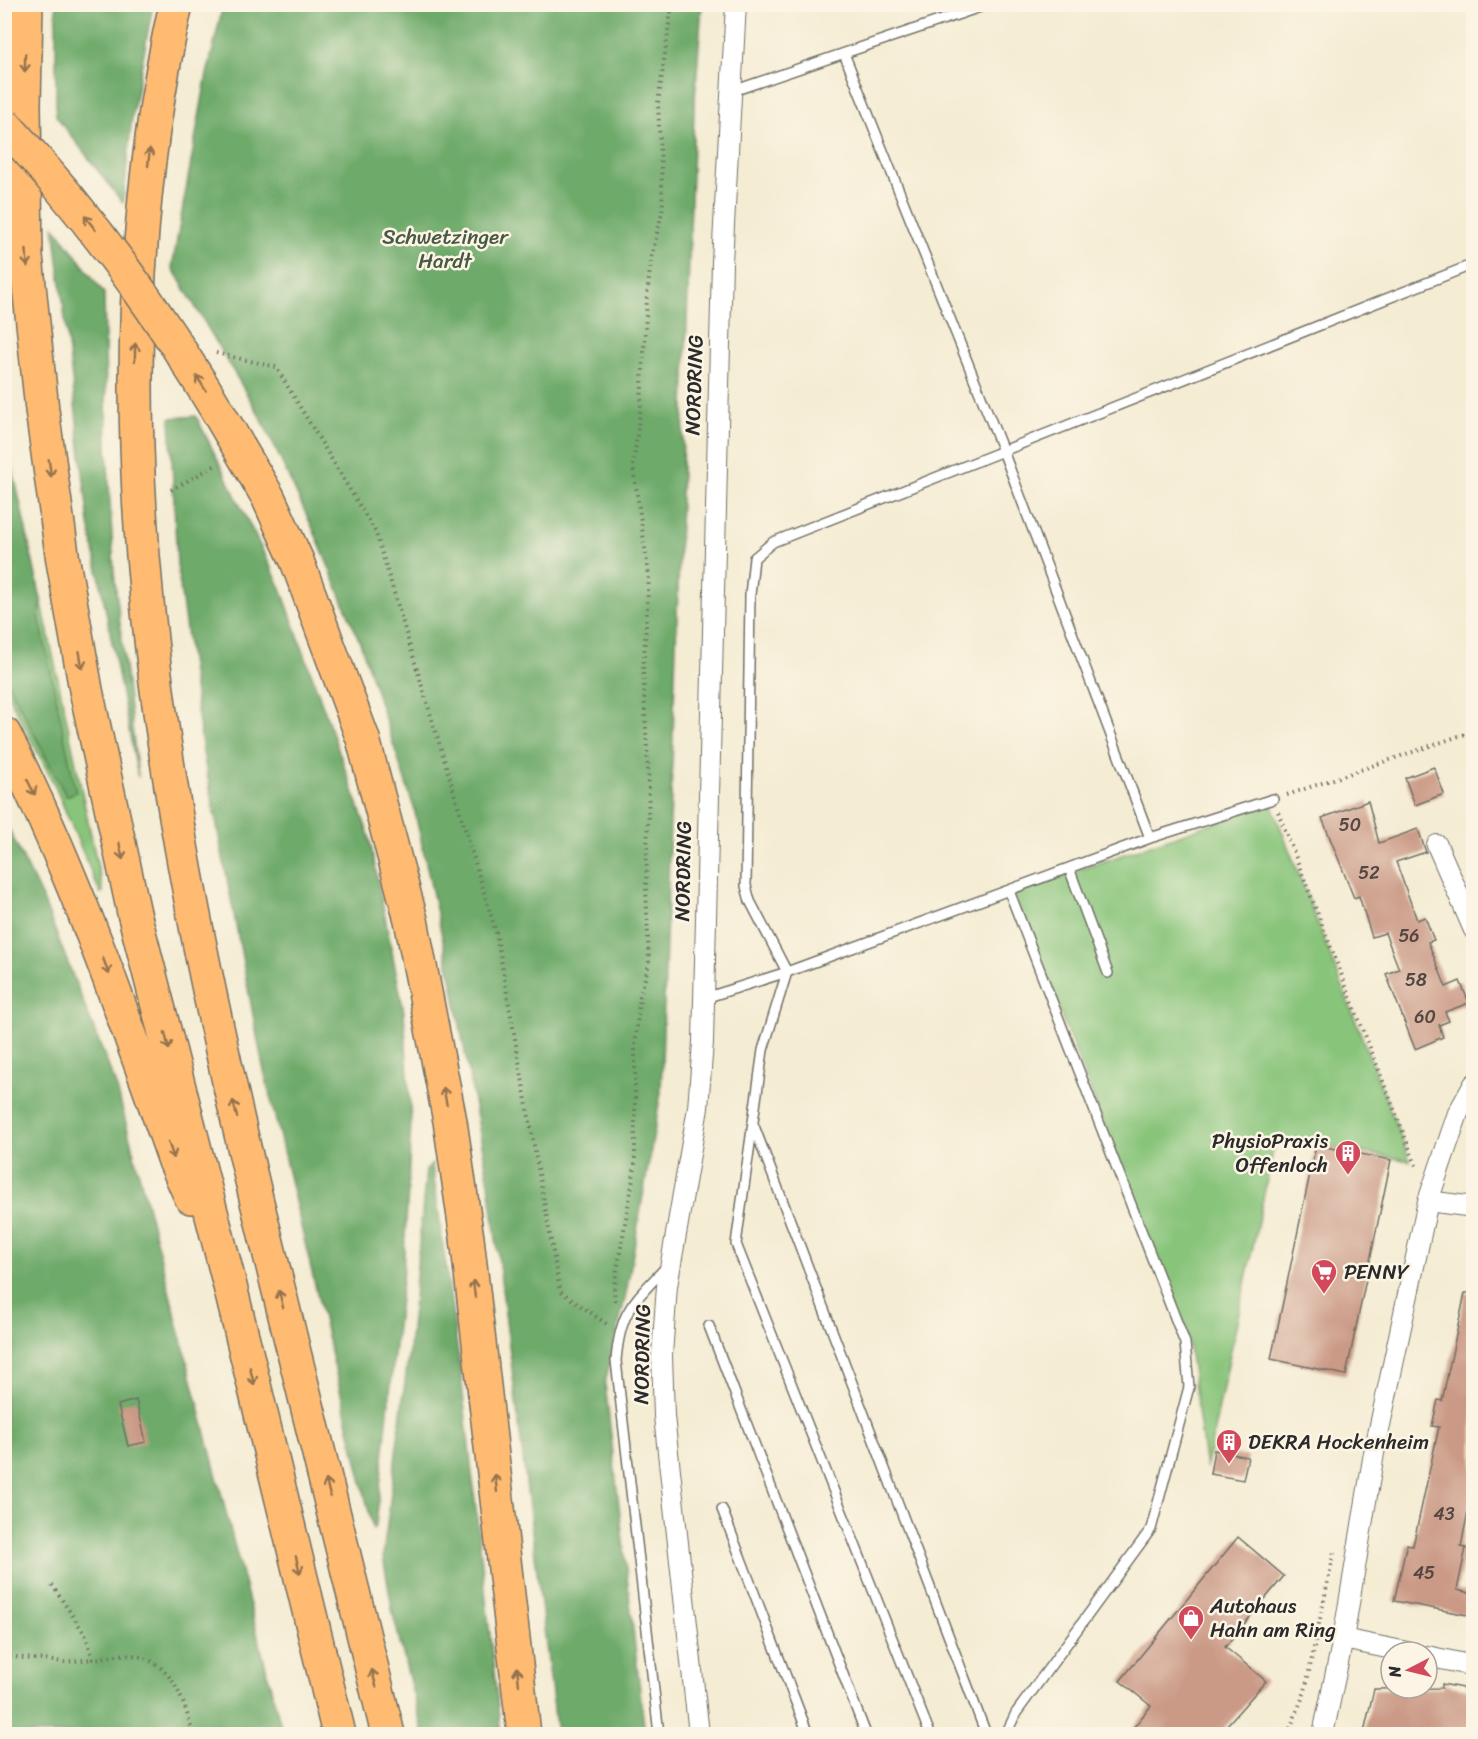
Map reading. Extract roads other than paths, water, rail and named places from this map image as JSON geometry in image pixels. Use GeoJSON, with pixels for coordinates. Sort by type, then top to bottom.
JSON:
{"type":"FeatureCollection","features":[{"type":"Feature","properties":{"kind":"highway"},"geometry":{"type":"LineString","coordinates":[[26,4],[24,105],[26,256],[42,410],[63,561],[86,690],[134,913],[228,1278],[339,1734]]}},
{"type":"Feature","properties":{"kind":"highway"},"geometry":{"type":"LineString","coordinates":[[176,4],[152,131],[135,324],[134,410],[150,639],[166,762],[187,890],[231,1091],[388,1734]]}},
{"type":"Feature","properties":{"kind":"highway"},"geometry":{"type":"LineString","coordinates":[[4,124],[87,219],[141,291],[199,379],[226,448],[268,497],[297,561],[363,739],[411,920],[450,1121],[467,1238],[524,1734]]}},
{"type":"Feature","properties":{"kind":"highway"},"geometry":{"type":"LineString","coordinates":[[4,734],[40,806],[76,888],[175,1161],[228,1278]]}},
{"type":"Feature","properties":{"kind":"street","name":"NORDRING"},"geometry":{"type":"LineString","coordinates":[[699,1734],[664,1416],[662,1356],[671,1261],[698,1108],[705,998],[718,394],[735,4]]}},
{"type":"Feature","properties":{"kind":"street"},"geometry":{"type":"LineString","coordinates":[[1437,845],[1473,930]]}},
{"type":"Feature","properties":{"kind":"street"},"geometry":{"type":"LineString","coordinates":[[1323,1734],[1343,1639],[1374,1453],[1428,1201],[1458,1113],[1473,1084]]}},
{"type":"Feature","properties":{"kind":"street"},"geometry":{"type":"LineString","coordinates":[[1428,1201],[1473,1207]]}},
{"type":"Feature","properties":{"kind":"street"},"geometry":{"type":"LineString","coordinates":[[1343,1639],[1379,1646]]}},
{"type":"Feature","properties":{"kind":"street"},"geometry":{"type":"LineString","coordinates":[[1439,1659],[1473,1666]]}},
{"type":"Feature","properties":{"kind":"lane"},"geometry":{"type":"LineString","coordinates":[[730,92],[845,56],[990,4]]}},
{"type":"Feature","properties":{"kind":"lane"},"geometry":{"type":"LineString","coordinates":[[845,56],[1003,452],[1150,838]]}},
{"type":"Feature","properties":{"kind":"lane"},"geometry":{"type":"LineString","coordinates":[[930,1734],[736,1244],[763,1050],[787,972],[750,901],[746,886],[750,574],[754,558],[773,542],[1473,264]]}},
{"type":"Feature","properties":{"kind":"lane"},"geometry":{"type":"LineString","coordinates":[[705,998],[787,972],[1150,838],[1273,800]]}},
{"type":"Feature","properties":{"kind":"lane"},"geometry":{"type":"LineString","coordinates":[[1069,868],[1108,973]]}},
{"type":"Feature","properties":{"kind":"lane"},"geometry":{"type":"LineString","coordinates":[[1006,1734],[1016,1713],[1151,1529],[1189,1387],[1185,1343],[1009,891]]}},
{"type":"Feature","properties":{"kind":"lane"},"geometry":{"type":"LineString","coordinates":[[753,1124],[986,1734]]}},
{"type":"Feature","properties":{"kind":"lane"},"geometry":{"type":"LineString","coordinates":[[659,1734],[616,1361],[618,1332],[633,1301],[671,1261]]}},
{"type":"Feature","properties":{"kind":"lane"},"geometry":{"type":"LineString","coordinates":[[709,1326],[866,1734]]}},
{"type":"Feature","properties":{"kind":"lane"},"geometry":{"type":"LineString","coordinates":[[722,1509],[808,1734]]}},
{"type":"Feature","properties":{"kind":"place","name":"PhysioPraxis Offenloch"},"geometry":{"type":"Point","coordinates":[1348,1176]}},
{"type":"Feature","properties":{"kind":"place","name":"PENNY"},"geometry":{"type":"Point","coordinates":[1324,1295]}},
{"type":"Feature","properties":{"kind":"place","name":"DEKRA Hockenheim"},"geometry":{"type":"Point","coordinates":[1229,1465]}},
{"type":"Feature","properties":{"kind":"place","name":"Autohaus Hahn am Ring"},"geometry":{"type":"Point","coordinates":[1191,1641]}},
{"type":"Feature","properties":{"kind":"park label","name":"Schwetzinger Hardt"},"geometry":{"type":"Point","coordinates":[445,249]}}]}
